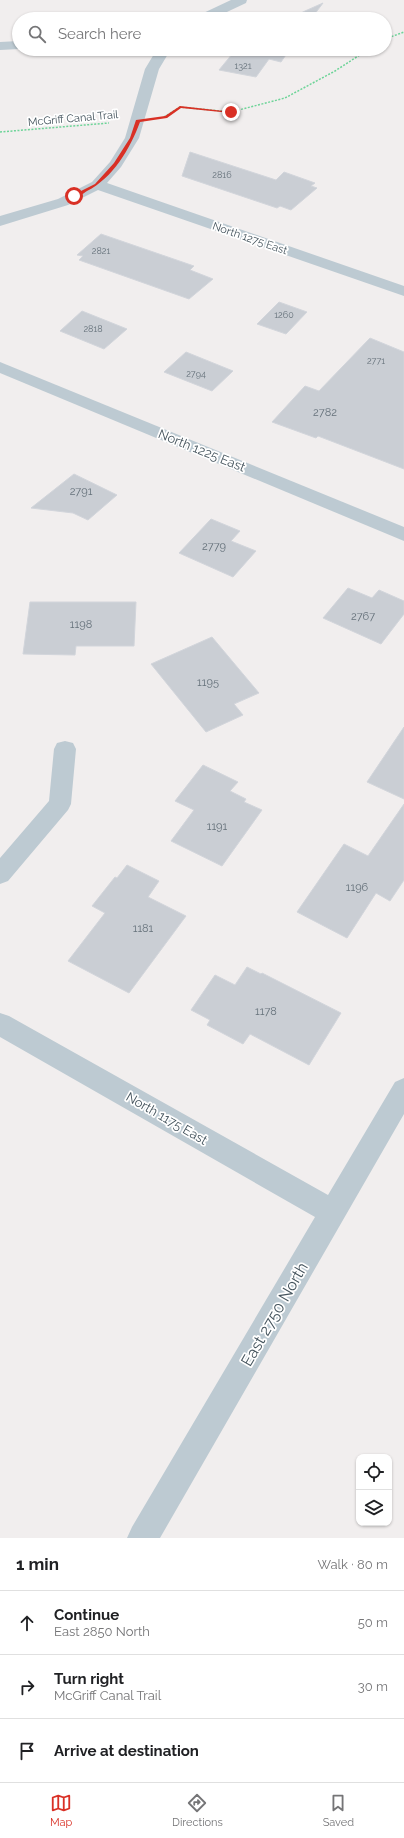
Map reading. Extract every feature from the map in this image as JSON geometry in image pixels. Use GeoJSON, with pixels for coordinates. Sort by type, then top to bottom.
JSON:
{"type":"FeatureCollection","features":[{"type":"Feature","properties":{"kind":"street"},"geometry":{"type":"LineString","coordinates":[[217,12],[242,0]]}},
{"type":"Feature","properties":{"kind":"street"},"geometry":{"type":"LineString","coordinates":[[0,46],[12,45]]}},
{"type":"Feature","properties":{"kind":"street"},"geometry":{"type":"LineString","coordinates":[[0,221],[63,202],[97,185],[116,164],[132,138],[152,69],[160,56]]}},
{"type":"Feature","properties":{"kind":"street","name":"North 1275 East"},"geometry":{"type":"LineString","coordinates":[[97,185],[404,291]]}},
{"type":"Feature","properties":{"kind":"street","name":"North 1225 East"},"geometry":{"type":"LineString","coordinates":[[0,367],[404,534]]}},
{"type":"Feature","properties":{"kind":"street"},"geometry":{"type":"LineString","coordinates":[[0,874],[60,804],[65,749]]}},
{"type":"Feature","properties":{"kind":"street","name":"North 1175 East"},"geometry":{"type":"LineString","coordinates":[[0,1024],[333,1213]]}},
{"type":"Feature","properties":{"kind":"street","name":"East 2750 North"},"geometry":{"type":"LineString","coordinates":[[144,1538],[404,1090]]}},
{"type":"Feature","properties":{"kind":"path"},"geometry":{"type":"LineString","coordinates":[[392,36],[404,32]]}},
{"type":"Feature","properties":{"kind":"path","name":"McGriff Canal Trail"},"geometry":{"type":"LineString","coordinates":[[0,132],[138,121],[166,117],[180,107],[231,112],[285,98],[335,71],[358,56]]}},
{"type":"Feature","properties":{"kind":"building"},"geometry":{"type":"Polygon","coordinates":[[[323,3],[316,12],[303,12],[323,3]]]}},
{"type":"Feature","properties":{"kind":"building"},"geometry":{"type":"Polygon","coordinates":[[[231,56],[285,56],[281,62],[269,59],[256,77],[219,70],[231,56]]]}},
{"type":"Feature","properties":{"kind":"building"},"geometry":{"type":"Polygon","coordinates":[[[190,152],[276,180],[284,172],[315,183],[311,186],[317,188],[291,210],[280,206],[277,208],[182,176],[190,152]]]}},
{"type":"Feature","properties":{"kind":"building"},"geometry":{"type":"Polygon","coordinates":[[[101,234],[194,266],[190,270],[213,279],[189,299],[79,260],[83,256],[77,255],[101,234]]]}},
{"type":"Feature","properties":{"kind":"building"},"geometry":{"type":"Polygon","coordinates":[[[279,302],[307,312],[286,334],[257,324],[279,302]]]}},
{"type":"Feature","properties":{"kind":"building"},"geometry":{"type":"Polygon","coordinates":[[[82,311],[127,329],[104,349],[60,331],[82,311]]]}},
{"type":"Feature","properties":{"kind":"building"},"geometry":{"type":"Polygon","coordinates":[[[370,338],[404,352],[404,469],[318,436],[316,438],[272,422],[305,386],[319,391],[370,338]]]}},
{"type":"Feature","properties":{"kind":"building"},"geometry":{"type":"Polygon","coordinates":[[[186,352],[233,371],[212,391],[164,372],[186,352]]]}},
{"type":"Feature","properties":{"kind":"building"},"geometry":{"type":"Polygon","coordinates":[[[74,474],[117,495],[88,520],[73,513],[31,508],[74,474]]]}},
{"type":"Feature","properties":{"kind":"building"},"geometry":{"type":"Polygon","coordinates":[[[211,519],[240,531],[231,541],[256,551],[233,577],[179,553],[211,519]]]}},
{"type":"Feature","properties":{"kind":"building"},"geometry":{"type":"Polygon","coordinates":[[[348,588],[372,598],[379,590],[404,601],[404,614],[381,644],[323,618],[348,588]]]}},
{"type":"Feature","properties":{"kind":"building"},"geometry":{"type":"Polygon","coordinates":[[[30,602],[136,602],[134,646],[76,646],[75,655],[23,654],[30,602]]]}},
{"type":"Feature","properties":{"kind":"building"},"geometry":{"type":"Polygon","coordinates":[[[212,637],[259,693],[234,704],[243,715],[206,732],[151,664],[212,637]]]}},
{"type":"Feature","properties":{"kind":"building"},"geometry":{"type":"Polygon","coordinates":[[[404,727],[404,799],[367,782],[404,727]]]}},
{"type":"Feature","properties":{"kind":"building"},"geometry":{"type":"Polygon","coordinates":[[[203,765],[238,782],[230,791],[246,799],[244,802],[262,810],[222,866],[171,841],[194,810],[175,801],[203,765]]]}},
{"type":"Feature","properties":{"kind":"building"},"geometry":{"type":"Polygon","coordinates":[[[404,804],[404,880],[390,901],[376,893],[347,938],[297,912],[344,844],[368,856],[404,804]]]}},
{"type":"Feature","properties":{"kind":"building"},"geometry":{"type":"Polygon","coordinates":[[[127,865],[159,881],[148,897],[186,916],[129,993],[68,961],[105,913],[92,906],[115,877],[117,878],[127,865]]]}},
{"type":"Feature","properties":{"kind":"building"},"geometry":{"type":"Polygon","coordinates":[[[247,967],[261,974],[262,973],[341,1013],[309,1065],[250,1034],[243,1044],[207,1025],[210,1020],[191,1010],[215,975],[235,985],[247,967]]]}},
{"type":"Feature","properties":{"kind":"route"},"geometry":{"type":"LineString","coordinates":[[74,196],[97,185],[116,164],[132,138],[138,121],[166,117],[180,107],[231,112]]}}]}
